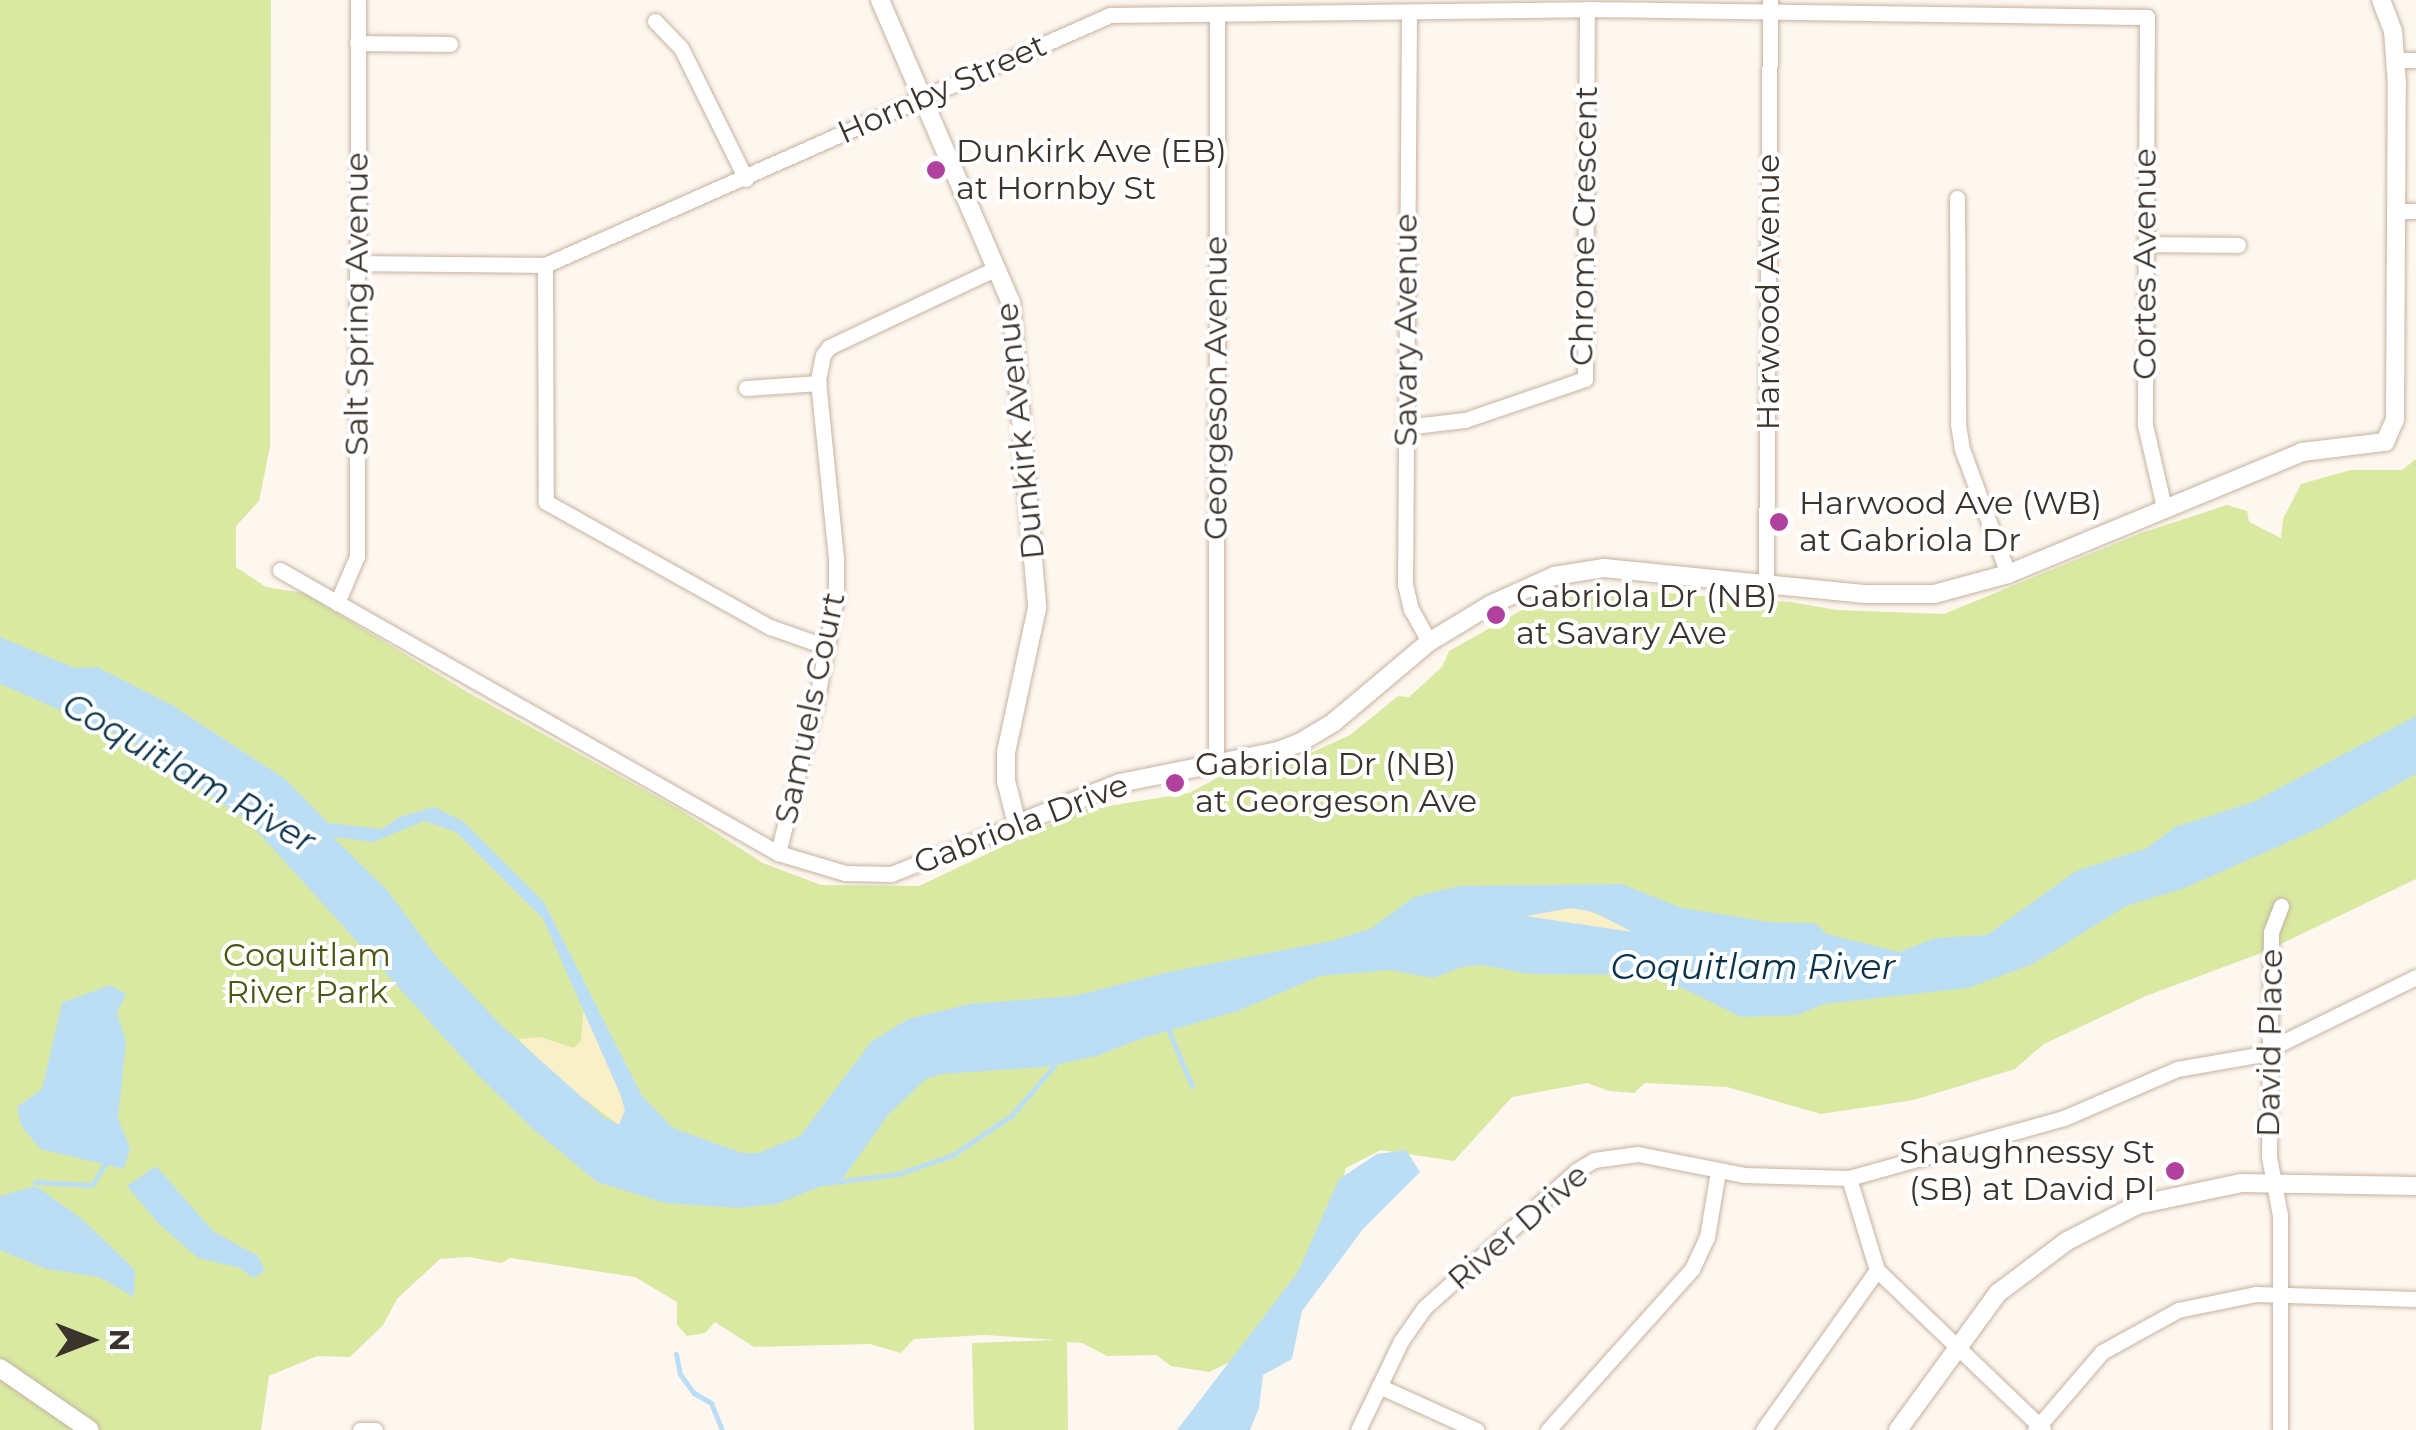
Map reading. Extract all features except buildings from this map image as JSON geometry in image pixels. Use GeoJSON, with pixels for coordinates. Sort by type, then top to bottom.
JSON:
{"type":"FeatureCollection","features":[{"type":"Feature","properties":{"kind":"street","name":"Salt Spring Avenue"},"geometry":{"type":"LineString","coordinates":[[337,603],[356,556],[358,0]]}},
{"type":"Feature","properties":{"kind":"street","name":"Dunkirk Avenue"},"geometry":{"type":"LineString","coordinates":[[880,0],[997,268],[1013,317],[1037,608],[1006,753],[1006,781],[1017,824]]}},
{"type":"Feature","properties":{"kind":"street","name":"Gabriola Drive"},"geometry":{"type":"LineString","coordinates":[[280,570],[778,853],[845,872],[891,874],[1120,783],[1278,752],[1320,731],[1430,642],[1529,585],[1575,571],[1604,568],[1922,596],[2008,574],[2302,452],[2389,439],[2394,420],[2396,211],[2406,60],[2380,0]]}},
{"type":"Feature","properties":{"kind":"street","name":"Hornby Street"},"geometry":{"type":"LineString","coordinates":[[358,263],[545,265],[1110,15],[1770,6],[2147,18]]}},
{"type":"Feature","properties":{"kind":"street","name":"Harwood Avenue"},"geometry":{"type":"LineString","coordinates":[[1766,583],[1770,6]]}},
{"type":"Feature","properties":{"kind":"street","name":"Chrome Crescent"},"geometry":{"type":"LineString","coordinates":[[1405,427],[1466,420],[1585,378],[1587,10]]}},
{"type":"Feature","properties":{"kind":"street","name":"Savary Avenue"},"geometry":{"type":"LineString","coordinates":[[1409,12],[1405,584],[1411,609],[1430,642]]}},
{"type":"Feature","properties":{"kind":"street","name":"Georgeson Avenue"},"geometry":{"type":"LineString","coordinates":[[1216,763],[1217,14]]}},
{"type":"Feature","properties":{"kind":"street","name":"Cortes Avenue"},"geometry":{"type":"LineString","coordinates":[[2147,18],[2145,424],[2164,508]]}},
{"type":"Feature","properties":{"kind":"street"},"geometry":{"type":"LineString","coordinates":[[655,21],[681,48],[746,179]]}},
{"type":"Feature","properties":{"kind":"street"},"geometry":{"type":"LineString","coordinates":[[357,43],[450,44]]}},
{"type":"Feature","properties":{"kind":"street"},"geometry":{"type":"LineString","coordinates":[[1956,198],[1958,424],[1962,449],[2008,574]]}},
{"type":"Feature","properties":{"kind":"street"},"geometry":{"type":"LineString","coordinates":[[2396,211],[2416,211]]}},
{"type":"Feature","properties":{"kind":"street"},"geometry":{"type":"LineString","coordinates":[[2146,244],[2238,245]]}},
{"type":"Feature","properties":{"kind":"street"},"geometry":{"type":"LineString","coordinates":[[545,265],[546,502],[770,627],[827,647]]}},
{"type":"Feature","properties":{"kind":"street"},"geometry":{"type":"LineString","coordinates":[[746,388],[819,383],[820,364],[829,347],[997,268]]}},
{"type":"Feature","properties":{"kind":"street","name":"Samuels Court"},"geometry":{"type":"LineString","coordinates":[[778,853],[827,647],[837,569],[819,383]]}},
{"type":"Feature","properties":{"kind":"street","name":"David Place"},"geometry":{"type":"LineString","coordinates":[[2280,1430],[2282,1294],[2276,1182],[2269,1157],[2272,932],[2281,906]]}},
{"type":"Feature","properties":{"kind":"street","name":"River Drive"},"geometry":{"type":"LineString","coordinates":[[1358,1430],[1408,1328],[1424,1308],[1584,1165],[1603,1157],[1638,1154],[1718,1171],[1850,1178],[2024,1132],[2101,1104],[2177,1069],[2235,1060],[2271,1049],[2416,977]]}},
{"type":"Feature","properties":{"kind":"street"},"geometry":{"type":"LineString","coordinates":[[1548,1430],[1692,1269],[1707,1237],[1718,1171]]}},
{"type":"Feature","properties":{"kind":"street"},"geometry":{"type":"LineString","coordinates":[[1850,1178],[1877,1270],[2039,1428],[2090,1362],[2125,1335],[2178,1310],[2239,1295],[2416,1299]]}},
{"type":"Feature","properties":{"kind":"street"},"geometry":{"type":"LineString","coordinates":[[1898,1430],[1998,1293],[2067,1241],[2153,1201],[2207,1187],[2276,1182],[2416,1186]]}},
{"type":"Feature","properties":{"kind":"street"},"geometry":{"type":"LineString","coordinates":[[1763,1430],[1877,1270]]}},
{"type":"Feature","properties":{"kind":"street"},"geometry":{"type":"LineString","coordinates":[[0,1368],[90,1430]]}},
{"type":"Feature","properties":{"kind":"street"},"geometry":{"type":"LineString","coordinates":[[1379,1386],[1476,1430]]}},
{"type":"Feature","properties":{"kind":"street"},"geometry":{"type":"LineString","coordinates":[[362,1430],[375,1430]]}},
{"type":"Feature","properties":{"kind":"green space","name":"Coquitlam River Park"},"geometry":{"type":"Polygon","coordinates":[[[0,0],[271,0],[270,447],[259,501],[236,526],[236,567],[266,587],[304,593],[469,693],[679,809],[763,863],[821,885],[919,886],[1078,811],[1189,793],[1223,775],[1282,766],[1350,735],[1398,696],[1409,697],[1442,667],[1449,651],[1545,597],[1625,590],[1791,602],[1837,610],[1944,614],[2141,533],[2227,505],[2247,511],[2249,522],[2281,538],[2283,519],[2301,484],[2351,470],[2402,470],[2416,459],[2416,879],[2264,952],[2146,996],[2044,1044],[2015,1069],[1914,1100],[1821,1114],[1727,1087],[1645,1083],[1634,1093],[1609,1091],[1587,1083],[1512,1097],[1454,1161],[1381,1150],[1346,1168],[1335,1208],[1317,1244],[1245,1355],[1209,1372],[1171,1366],[1156,1355],[1107,1356],[1082,1343],[1067,1342],[1068,1430],[974,1430],[972,1343],[1055,1340],[985,1335],[914,1339],[901,1353],[870,1344],[754,1347],[715,1322],[705,1333],[687,1336],[677,1325],[677,1302],[635,1277],[510,1258],[502,1263],[468,1257],[440,1259],[397,1299],[383,1325],[350,1357],[317,1356],[269,1376],[261,1430],[0,1430],[0,0]]]}},
{"type":"Feature","properties":{"kind":"sand"},"geometry":{"type":"Polygon","coordinates":[[[1581,908],[1630,928],[1632,933],[1526,917],[1539,910],[1581,908]]]}},
{"type":"Feature","properties":{"kind":"sand"},"geometry":{"type":"Polygon","coordinates":[[[584,1005],[621,1096],[625,1110],[619,1125],[563,1083],[518,1039],[540,1037],[574,1048],[581,1040],[584,1005]]]}},
{"type":"Feature","properties":{"kind":"water","name":"Coquitlam River"},"geometry":{"type":"Polygon","coordinates":[[[0,637],[75,668],[97,667],[172,705],[285,779],[328,823],[382,829],[399,817],[434,807],[464,822],[544,902],[642,1096],[673,1128],[742,1153],[758,1153],[800,1136],[871,1042],[908,1019],[969,1004],[1074,996],[1168,972],[1331,941],[1370,929],[1414,897],[1437,891],[1461,886],[1622,884],[1682,908],[1769,922],[1815,923],[1827,934],[1899,952],[1936,938],[1987,935],[2076,871],[2147,848],[2175,827],[2253,802],[2416,716],[2416,774],[2322,827],[2185,888],[2126,906],[2033,964],[1968,988],[1824,1004],[1798,1015],[1741,1017],[1660,977],[1529,974],[1481,965],[1462,967],[1433,978],[1390,970],[1320,976],[1238,1011],[1140,1039],[1097,1056],[1045,1067],[942,1074],[926,1079],[888,1115],[844,1177],[777,1204],[739,1208],[665,1203],[597,1182],[534,1130],[477,1074],[248,821],[129,740],[0,684],[0,637]],[[424,821],[374,842],[333,837],[388,891],[436,956],[501,1025],[604,1117],[619,1125],[625,1110],[621,1096],[543,919],[456,832],[424,821]],[[1571,908],[1526,916],[1632,932],[1594,912],[1571,908]]]}},
{"type":"Feature","properties":{"kind":"water"},"geometry":{"type":"Polygon","coordinates":[[[110,985],[126,994],[117,1013],[126,1041],[118,1118],[130,1148],[124,1169],[40,1149],[21,1125],[17,1107],[42,1089],[62,1003],[110,985]]]}},
{"type":"Feature","properties":{"kind":"water"},"geometry":{"type":"Polygon","coordinates":[[[1406,1150],[1420,1172],[1363,1229],[1302,1311],[1292,1359],[1263,1375],[1259,1408],[1250,1430],[1177,1430],[1298,1272],[1339,1179],[1377,1154],[1406,1150]]]}},
{"type":"Feature","properties":{"kind":"water"},"geometry":{"type":"Polygon","coordinates":[[[156,1166],[213,1231],[258,1256],[265,1271],[253,1278],[240,1268],[198,1258],[158,1223],[127,1186],[156,1166]]]}},
{"type":"Feature","properties":{"kind":"water"},"geometry":{"type":"Polygon","coordinates":[[[36,1186],[82,1219],[135,1270],[134,1297],[99,1277],[46,1269],[0,1250],[0,1196],[36,1186]]]}},
{"type":"Feature","properties":{"kind":"waterway"},"geometry":{"type":"LineString","coordinates":[[1168,1029],[1192,1086]]}},
{"type":"Feature","properties":{"kind":"waterway"},"geometry":{"type":"LineString","coordinates":[[825,1183],[898,1174],[953,1155],[1012,1115],[1054,1066],[1054,1060]]}},
{"type":"Feature","properties":{"kind":"waterway"},"geometry":{"type":"LineString","coordinates":[[35,1182],[92,1185],[105,1164]]}},
{"type":"Feature","properties":{"kind":"waterway"},"geometry":{"type":"LineString","coordinates":[[676,1354],[680,1374],[694,1393],[711,1403],[722,1430]]}},
{"type":"Feature","properties":{"kind":"place","name":"Dunkirk Ave (EB) at Hornby St"},"geometry":{"type":"Point","coordinates":[936,170]}},
{"type":"Feature","properties":{"kind":"place","name":"Harwood Ave (WB) at Gabriola Dr"},"geometry":{"type":"Point","coordinates":[1779,522]}},
{"type":"Feature","properties":{"kind":"place","name":"Gabriola Dr (NB) at Savary Ave"},"geometry":{"type":"Point","coordinates":[1496,615]}},
{"type":"Feature","properties":{"kind":"place","name":"Gabriola Dr (NB) at Georgeson Ave"},"geometry":{"type":"Point","coordinates":[1175,783]}},
{"type":"Feature","properties":{"kind":"place","name":"Shaughnessy St (SB) at David Pl"},"geometry":{"type":"Point","coordinates":[2175,1171]}}]}
